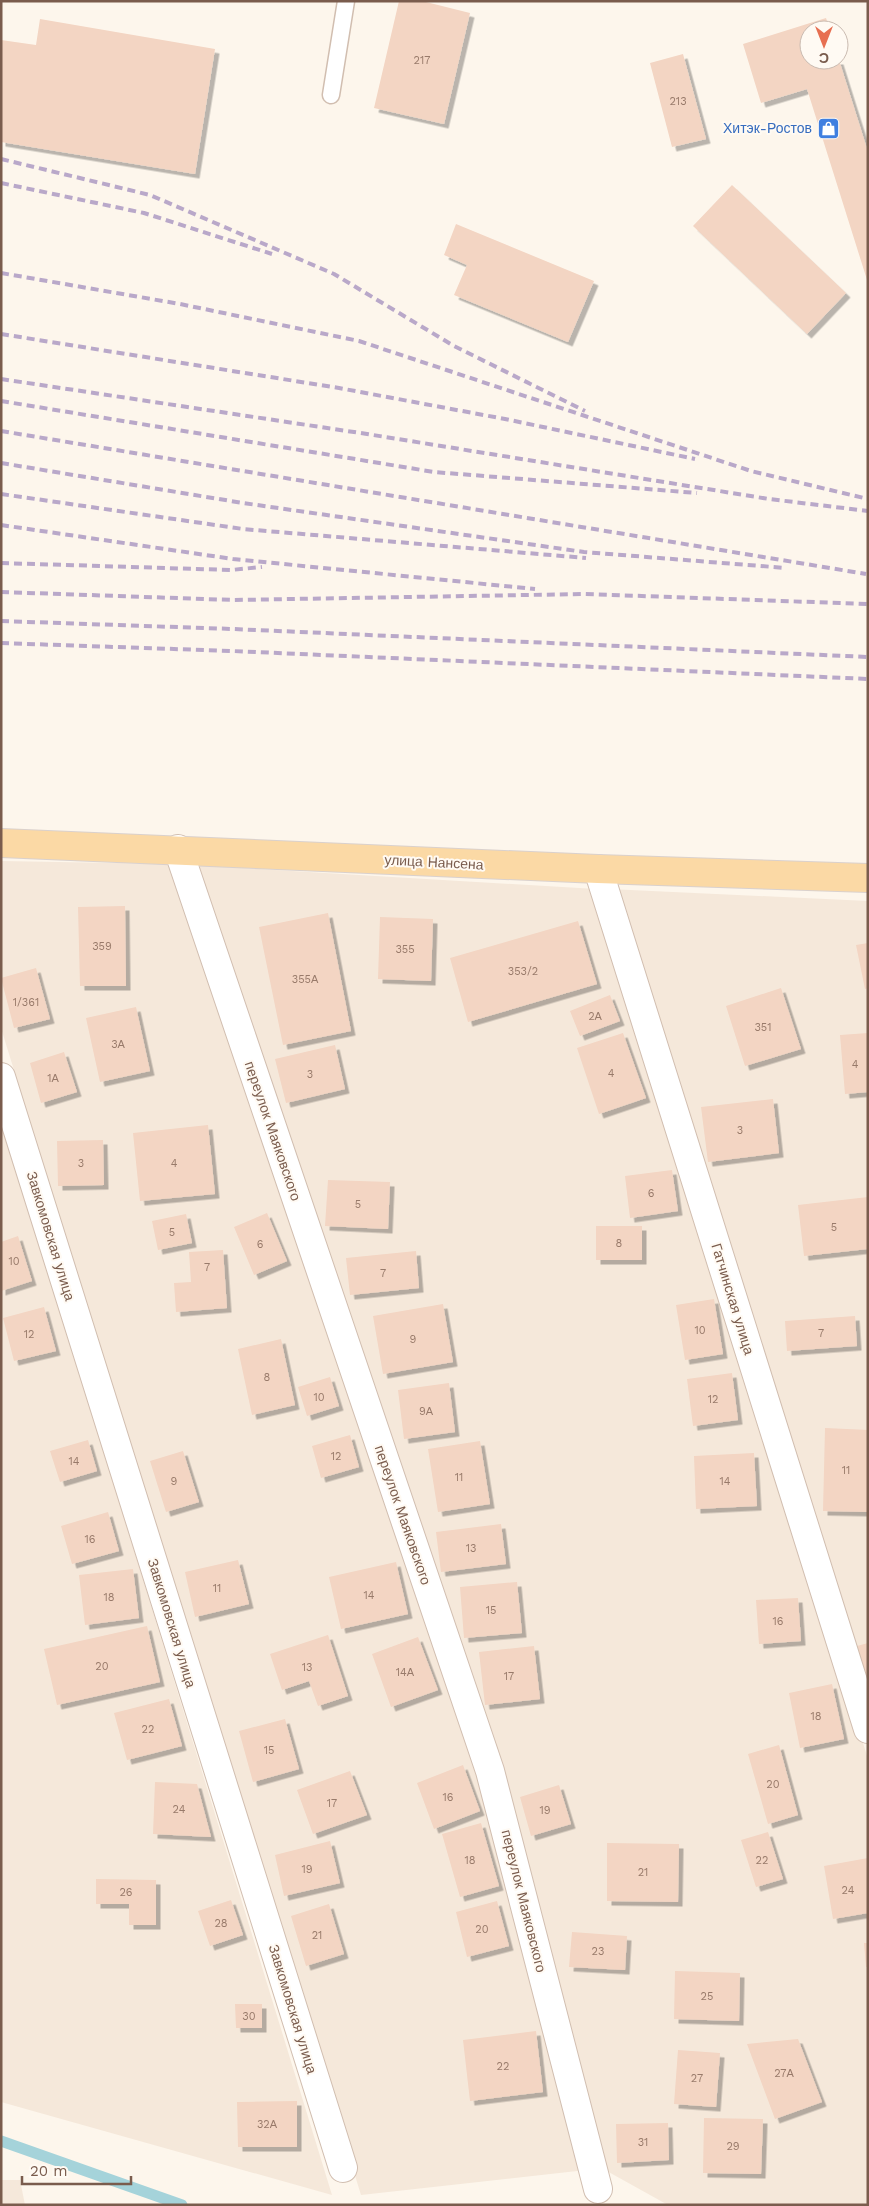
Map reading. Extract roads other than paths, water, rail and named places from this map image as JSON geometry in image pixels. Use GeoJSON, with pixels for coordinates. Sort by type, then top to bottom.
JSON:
{"type":"FeatureCollection","features":[{"type":"Feature","properties":{"kind":"main road","name":"улица Нансена"},"geometry":{"type":"LineString","coordinates":[[1,843],[178,849],[598,869],[868,878]]}},
{"type":"Feature","properties":{"kind":"street","name":"переулок Маяковского"},"geometry":{"type":"LineString","coordinates":[[178,849],[490,1771],[598,2189]]}},
{"type":"Feature","properties":{"kind":"street","name":"Гатчинская улица"},"geometry":{"type":"LineString","coordinates":[[598,869],[868,1729]]}},
{"type":"Feature","properties":{"kind":"street","name":"Завкомовская улица"},"geometry":{"type":"LineString","coordinates":[[1,1077],[343,2168]]}},
{"type":"Feature","properties":{"kind":"lane"},"geometry":{"type":"LineString","coordinates":[[331,95],[346,1]]}},
{"type":"Feature","properties":{"kind":"waterway"},"geometry":{"type":"LineString","coordinates":[[1,2141],[182,2205]]}},
{"type":"Feature","properties":{"kind":"railway"},"geometry":{"type":"LineString","coordinates":[[1,159],[150,195],[334,274],[454,346],[585,411]]}},
{"type":"Feature","properties":{"kind":"railway"},"geometry":{"type":"LineString","coordinates":[[1,183],[144,213],[272,254]]}},
{"type":"Feature","properties":{"kind":"railway"},"geometry":{"type":"LineString","coordinates":[[1,273],[180,304],[359,341],[751,471],[868,499]]}},
{"type":"Feature","properties":{"kind":"railway"},"geometry":{"type":"LineString","coordinates":[[1,334],[339,388],[505,419],[695,459]]}},
{"type":"Feature","properties":{"kind":"railway"},"geometry":{"type":"LineString","coordinates":[[1,379],[367,434],[769,499],[868,511]]}},
{"type":"Feature","properties":{"kind":"railway"},"geometry":{"type":"LineString","coordinates":[[1,401],[434,472],[697,493]]}},
{"type":"Feature","properties":{"kind":"railway"},"geometry":{"type":"LineString","coordinates":[[1,431],[866,574]]}},
{"type":"Feature","properties":{"kind":"railway"},"geometry":{"type":"LineString","coordinates":[[1,463],[243,503],[584,552],[786,568]]}},
{"type":"Feature","properties":{"kind":"railway"},"geometry":{"type":"LineString","coordinates":[[1,494],[243,529],[586,558]]}},
{"type":"Feature","properties":{"kind":"railway"},"geometry":{"type":"LineString","coordinates":[[1,525],[233,559],[535,589]]}},
{"type":"Feature","properties":{"kind":"railway"},"geometry":{"type":"LineString","coordinates":[[1,563],[231,570],[262,567]]}},
{"type":"Feature","properties":{"kind":"railway"},"geometry":{"type":"LineString","coordinates":[[1,592],[234,600],[585,594],[868,604]]}},
{"type":"Feature","properties":{"kind":"railway"},"geometry":{"type":"LineString","coordinates":[[1,621],[233,629],[868,657]]}},
{"type":"Feature","properties":{"kind":"railway"},"geometry":{"type":"LineString","coordinates":[[1,643],[232,651],[868,679]]}},
{"type":"Feature","properties":{"kind":"place","name":"Хитэк-Ростов"},"geometry":{"type":"Point","coordinates":[828,128]}}]}
